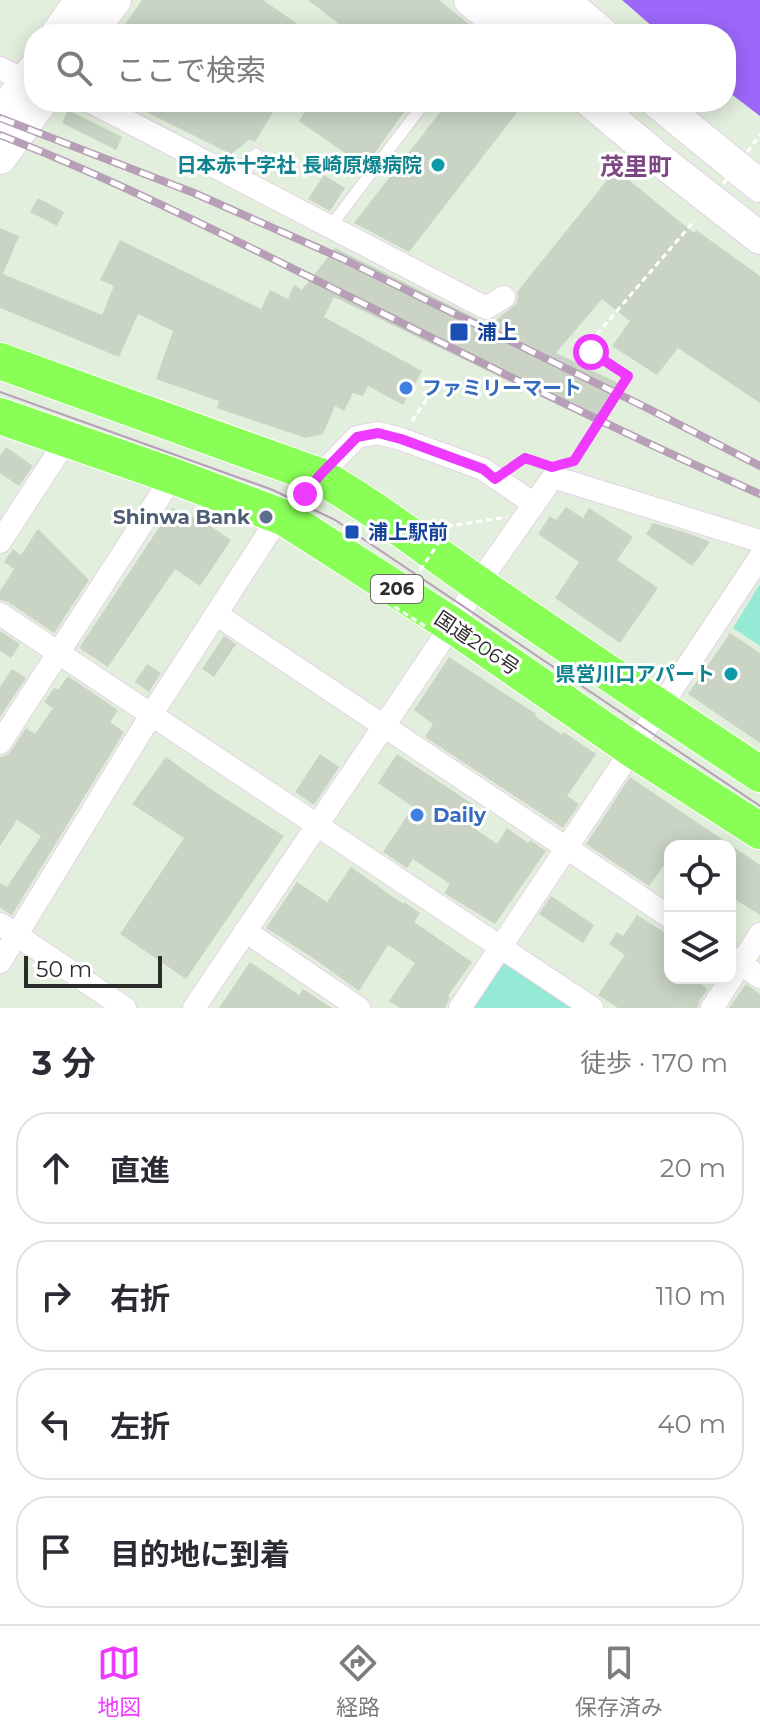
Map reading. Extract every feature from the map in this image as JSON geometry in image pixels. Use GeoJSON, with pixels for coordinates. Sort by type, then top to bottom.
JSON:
{"type":"FeatureCollection","features":[{"type":"Feature","properties":{"kind":"highway","name":"206"},"geometry":{"type":"LineString","coordinates":[[0,361],[319,476],[353,495],[478,584],[760,774]]}},
{"type":"Feature","properties":{"kind":"highway","name":"国道206号"},"geometry":{"type":"LineString","coordinates":[[0,416],[285,518],[318,538],[438,626],[760,831]]}},
{"type":"Feature","properties":{"kind":"main road"},"geometry":{"type":"LineString","coordinates":[[64,24],[81,0]]}},
{"type":"Feature","properties":{"kind":"main road"},"geometry":{"type":"LineString","coordinates":[[97,24],[115,0]]}},
{"type":"Feature","properties":{"kind":"main road"},"geometry":{"type":"LineString","coordinates":[[470,0],[499,24]]}},
{"type":"Feature","properties":{"kind":"main road"},"geometry":{"type":"LineString","coordinates":[[501,0],[530,24]]}},
{"type":"Feature","properties":{"kind":"main road"},"geometry":{"type":"LineString","coordinates":[[535,0],[563,24]]}},
{"type":"Feature","properties":{"kind":"main road"},"geometry":{"type":"LineString","coordinates":[[563,0],[591,24]]}},
{"type":"Feature","properties":{"kind":"main road"},"geometry":{"type":"LineString","coordinates":[[0,117],[24,81]]}},
{"type":"Feature","properties":{"kind":"main road"},"geometry":{"type":"LineString","coordinates":[[0,158],[24,83]]}},
{"type":"Feature","properties":{"kind":"main road"},"geometry":{"type":"LineString","coordinates":[[603,112],[760,238]]}},
{"type":"Feature","properties":{"kind":"main road"},"geometry":{"type":"LineString","coordinates":[[636,112],[760,212]]}},
{"type":"Feature","properties":{"kind":"main road"},"geometry":{"type":"LineString","coordinates":[[669,112],[760,186]]}},
{"type":"Feature","properties":{"kind":"main road"},"geometry":{"type":"LineString","coordinates":[[696,112],[760,164]]}},
{"type":"Feature","properties":{"kind":"street"},"geometry":{"type":"LineString","coordinates":[[110,112],[486,308],[504,297]]}},
{"type":"Feature","properties":{"kind":"street"},"geometry":{"type":"LineString","coordinates":[[0,962],[8,930],[271,529],[285,518],[319,476],[357,437],[378,433],[483,469],[534,504]]}},
{"type":"Feature","properties":{"kind":"street"},"geometry":{"type":"LineString","coordinates":[[0,542],[67,439]]}},
{"type":"Feature","properties":{"kind":"street"},"geometry":{"type":"LineString","coordinates":[[0,743],[173,476]]}},
{"type":"Feature","properties":{"kind":"street"},"geometry":{"type":"LineString","coordinates":[[194,1008],[384,726],[438,626],[478,584],[553,477],[760,541]]}},
{"type":"Feature","properties":{"kind":"street"},"geometry":{"type":"LineString","coordinates":[[460,1008],[760,557]]}},
{"type":"Feature","properties":{"kind":"street"},"geometry":{"type":"LineString","coordinates":[[0,614],[592,1008]]}},
{"type":"Feature","properties":{"kind":"street"},"geometry":{"type":"LineString","coordinates":[[216,614],[664,913]]}},
{"type":"Feature","properties":{"kind":"street"},"geometry":{"type":"LineString","coordinates":[[8,930],[125,1008]]}},
{"type":"Feature","properties":{"kind":"street"},"geometry":{"type":"LineString","coordinates":[[245,931],[359,1008]]}},
{"type":"Feature","properties":{"kind":"street"},"geometry":{"type":"LineString","coordinates":[[736,959],[760,934]]}},
{"type":"Feature","properties":{"kind":"street"},"geometry":{"type":"LineString","coordinates":[[736,961],[760,977]]}},
{"type":"Feature","properties":{"kind":"street"},"geometry":{"type":"LineString","coordinates":[[712,1008],[724,984]]}},
{"type":"Feature","properties":{"kind":"lane"},"geometry":{"type":"LineString","coordinates":[[330,227],[417,112]]}},
{"type":"Feature","properties":{"kind":"lane"},"geometry":{"type":"LineString","coordinates":[[241,180],[256,154]]}},
{"type":"Feature","properties":{"kind":"path"},"geometry":{"type":"LineString","coordinates":[[705,208],[760,135]]}},
{"type":"Feature","properties":{"kind":"path"},"geometry":{"type":"LineString","coordinates":[[574,461],[628,376],[585,348],[695,220]]}},
{"type":"Feature","properties":{"kind":"path"},"geometry":{"type":"LineString","coordinates":[[401,439],[430,394]]}},
{"type":"Feature","properties":{"kind":"path"},"geometry":{"type":"LineString","coordinates":[[495,479],[525,458],[552,467]]}},
{"type":"Feature","properties":{"kind":"path"},"geometry":{"type":"LineString","coordinates":[[438,626],[395,607],[450,526],[507,517]]}},
{"type":"Feature","properties":{"kind":"shaded area"},"geometry":{"type":"Polygon","coordinates":[[[622,0],[760,0],[760,116],[736,98],[736,24],[650,24],[622,0]]]}},
{"type":"Feature","properties":{"kind":"shaded area"},"geometry":{"type":"Polygon","coordinates":[[[760,584],[760,646],[733,628],[760,584]]]}},
{"type":"Feature","properties":{"kind":"shaded area"},"geometry":{"type":"Polygon","coordinates":[[[503,961],[572,1008],[472,1008],[503,961]]]}},
{"type":"Feature","properties":{"kind":"building"},"geometry":{"type":"Polygon","coordinates":[[[142,0],[263,0],[298,24],[125,24],[142,0]]]}},
{"type":"Feature","properties":{"kind":"building"},"geometry":{"type":"Polygon","coordinates":[[[308,0],[439,0],[469,24],[339,24],[308,0]]]}},
{"type":"Feature","properties":{"kind":"building"},"geometry":{"type":"Polygon","coordinates":[[[67,112],[72,112],[122,137],[116,150],[62,123],[67,112]]]}},
{"type":"Feature","properties":{"kind":"building"},"geometry":{"type":"Polygon","coordinates":[[[146,112],[273,112],[255,142],[250,139],[231,154],[146,112]]]}},
{"type":"Feature","properties":{"kind":"building"},"geometry":{"type":"Polygon","coordinates":[[[305,112],[404,112],[365,167],[299,121],[305,112]]]}},
{"type":"Feature","properties":{"kind":"building","name":"日本赤十字社 長崎原爆病院"},"geometry":{"type":"Polygon","coordinates":[[[440,112],[517,112],[409,252],[354,223],[440,112]]]}},
{"type":"Feature","properties":{"kind":"building"},"geometry":{"type":"Polygon","coordinates":[[[620,164],[635,175],[630,181],[694,233],[696,230],[760,276],[760,403],[678,348],[657,375],[612,346],[630,321],[602,299],[556,353],[620,384],[600,425],[334,297],[324,317],[422,371],[403,405],[368,386],[363,396],[353,393],[344,411],[335,406],[323,434],[306,438],[217,408],[219,401],[156,379],[173,331],[138,314],[119,357],[0,308],[0,228],[19,236],[3,274],[102,315],[114,286],[100,280],[120,240],[261,309],[270,290],[288,299],[294,285],[302,290],[335,248],[480,320],[492,323],[516,304],[517,292],[620,164]]]}},
{"type":"Feature","properties":{"kind":"building"},"geometry":{"type":"Polygon","coordinates":[[[324,175],[345,188],[330,211],[308,199],[324,175]]]}},
{"type":"Feature","properties":{"kind":"building"},"geometry":{"type":"Polygon","coordinates":[[[38,198],[64,212],[57,226],[30,212],[38,198]]]}},
{"type":"Feature","properties":{"kind":"building"},"geometry":{"type":"Polygon","coordinates":[[[6,447],[33,466],[19,486],[0,473],[0,456],[6,447]]]}},
{"type":"Feature","properties":{"kind":"building"},"geometry":{"type":"Polygon","coordinates":[[[566,507],[583,518],[589,508],[633,537],[617,560],[658,588],[620,643],[555,598],[579,562],[538,534],[550,516],[556,520],[566,507]]]}},
{"type":"Feature","properties":{"kind":"building"},"geometry":{"type":"Polygon","coordinates":[[[172,508],[203,521],[231,540],[200,586],[175,569],[108,667],[79,648],[172,508]]]}},
{"type":"Feature","properties":{"kind":"building"},"geometry":{"type":"Polygon","coordinates":[[[653,523],[710,542],[692,566],[646,534],[653,523]]]}},
{"type":"Feature","properties":{"kind":"building"},"geometry":{"type":"Polygon","coordinates":[[[38,529],[89,580],[54,633],[8,602],[0,600],[0,591],[14,569],[4,562],[13,549],[21,555],[38,529]]]}},
{"type":"Feature","properties":{"kind":"building"},"geometry":{"type":"Polygon","coordinates":[[[0,631],[20,644],[11,658],[0,651],[0,631]]]}},
{"type":"Feature","properties":{"kind":"building","name":"県営川口アパート"},"geometry":{"type":"Polygon","coordinates":[[[730,633],[760,653],[760,743],[688,694],[730,633]]]}},
{"type":"Feature","properties":{"kind":"building"},"geometry":{"type":"Polygon","coordinates":[[[224,636],[236,644],[214,677],[202,669],[224,636]]]}},
{"type":"Feature","properties":{"kind":"building"},"geometry":{"type":"Polygon","coordinates":[[[449,657],[536,714],[562,735],[564,732],[596,754],[567,796],[579,804],[563,828],[425,737],[433,724],[414,710],[449,657]]]}},
{"type":"Feature","properties":{"kind":"building"},"geometry":{"type":"Polygon","coordinates":[[[147,664],[161,673],[149,692],[135,682],[147,664]]]}},
{"type":"Feature","properties":{"kind":"building"},"geometry":{"type":"Polygon","coordinates":[[[12,669],[26,678],[0,717],[0,687],[12,669]]]}},
{"type":"Feature","properties":{"kind":"building"},"geometry":{"type":"Polygon","coordinates":[[[68,676],[118,710],[110,722],[124,732],[12,915],[0,908],[0,883],[7,887],[41,836],[17,820],[0,846],[0,757],[11,751],[26,728],[35,734],[53,708],[44,702],[68,676]]]}},
{"type":"Feature","properties":{"kind":"building"},"geometry":{"type":"Polygon","coordinates":[[[320,754],[339,767],[314,805],[295,792],[320,754]]]}},
{"type":"Feature","properties":{"kind":"building"},"geometry":{"type":"Polygon","coordinates":[[[397,754],[471,803],[468,807],[482,816],[474,828],[497,844],[507,828],[546,851],[495,924],[444,893],[450,884],[413,859],[407,868],[383,852],[413,807],[378,783],[397,754]]]}},
{"type":"Feature","properties":{"kind":"building"},"geometry":{"type":"Polygon","coordinates":[[[166,757],[284,836],[186,979],[120,934],[184,838],[132,804],[166,757]]]}},
{"type":"Feature","properties":{"kind":"building"},"geometry":{"type":"Polygon","coordinates":[[[630,777],[723,840],[664,840],[664,865],[649,886],[586,844],[630,777]]]}},
{"type":"Feature","properties":{"kind":"building"},"geometry":{"type":"Polygon","coordinates":[[[736,849],[760,865],[760,915],[736,900],[736,849]]]}},
{"type":"Feature","properties":{"kind":"building"},"geometry":{"type":"Polygon","coordinates":[[[351,867],[420,913],[414,922],[472,962],[448,996],[450,998],[445,1008],[400,1008],[389,1001],[415,963],[388,945],[359,991],[266,928],[297,882],[327,902],[351,867]]]}},
{"type":"Feature","properties":{"kind":"building"},"geometry":{"type":"Polygon","coordinates":[[[551,896],[594,925],[583,943],[539,914],[551,896]]]}},
{"type":"Feature","properties":{"kind":"building"},"geometry":{"type":"Polygon","coordinates":[[[637,915],[664,932],[664,984],[700,984],[708,989],[698,1008],[618,1008],[598,995],[625,955],[609,944],[617,932],[623,936],[637,915]]]}},
{"type":"Feature","properties":{"kind":"building"},"geometry":{"type":"Polygon","coordinates":[[[250,962],[299,995],[303,989],[332,1008],[219,1008],[250,962]]]}},
{"type":"Feature","properties":{"kind":"building"},"geometry":{"type":"Polygon","coordinates":[[[746,984],[760,994],[760,1008],[729,1008],[746,984]]]}},
{"type":"Feature","properties":{"kind":"tram line"},"geometry":{"type":"LineString","coordinates":[[0,392],[273,490],[335,520],[760,806]]}},
{"type":"Feature","properties":{"kind":"railway"},"geometry":{"type":"LineString","coordinates":[[0,118],[194,193],[343,259],[760,466]]}},
{"type":"Feature","properties":{"kind":"railway"},"geometry":{"type":"LineString","coordinates":[[0,135],[166,207],[597,419],[760,494]]}},
{"type":"Feature","properties":{"kind":"place","name":"日本赤十字社 長崎原爆病院"},"geometry":{"type":"Point","coordinates":[438,165]}},
{"type":"Feature","properties":{"kind":"place","name":"浦上"},"geometry":{"type":"Point","coordinates":[459,332]}},
{"type":"Feature","properties":{"kind":"place","name":"ファミリーマート"},"geometry":{"type":"Point","coordinates":[406,388]}},
{"type":"Feature","properties":{"kind":"place","name":"Shinwa Bank"},"geometry":{"type":"Point","coordinates":[266,517]}},
{"type":"Feature","properties":{"kind":"place","name":"浦上駅前"},"geometry":{"type":"Point","coordinates":[352,532]}},
{"type":"Feature","properties":{"kind":"place","name":"県営川口アパート"},"geometry":{"type":"Point","coordinates":[731,674]}},
{"type":"Feature","properties":{"kind":"place","name":"Daily"},"geometry":{"type":"Point","coordinates":[417,815]}},
{"type":"Feature","properties":{"kind":"district","name":"茂里町"},"geometry":{"type":"Point","coordinates":[636,167]}},
{"type":"Feature","properties":{"kind":"route"},"geometry":{"type":"LineString","coordinates":[[305,494],[357,437],[378,433],[483,469],[495,479],[525,458],[552,467],[574,461],[628,376],[591,352]]}}]}
